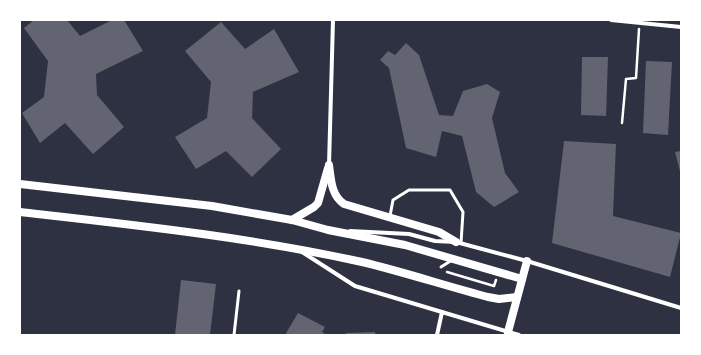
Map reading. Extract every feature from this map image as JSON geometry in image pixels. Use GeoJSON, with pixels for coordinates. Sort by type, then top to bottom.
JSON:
{"type":"FeatureCollection","features":[{"type":"Feature","properties":{"kind":"main road"},"geometry":{"type":"LineString","coordinates":[[329,165],[334,192],[340,201],[389,218],[438,232],[459,242]]}},
{"type":"Feature","properties":{"kind":"main road"},"geometry":{"type":"LineString","coordinates":[[292,220],[314,207],[318,202],[329,165]]}},
{"type":"Feature","properties":{"kind":"main road"},"geometry":{"type":"LineString","coordinates":[[20,184],[212,206],[292,220],[328,230],[405,245],[522,279]]}},
{"type":"Feature","properties":{"kind":"main road"},"geometry":{"type":"LineString","coordinates":[[20,212],[208,234],[362,262],[488,297],[499,299],[517,297]]}},
{"type":"Feature","properties":{"kind":"main road"},"geometry":{"type":"LineString","coordinates":[[508,332],[527,261]]}},
{"type":"Feature","properties":{"kind":"street"},"geometry":{"type":"LineString","coordinates":[[329,165],[333,20]]}},
{"type":"Feature","properties":{"kind":"street"},"geometry":{"type":"LineString","coordinates":[[611,20],[681,27]]}},
{"type":"Feature","properties":{"kind":"street"},"geometry":{"type":"LineString","coordinates":[[328,230],[409,234],[436,241],[459,242],[681,308]]}},
{"type":"Feature","properties":{"kind":"street"},"geometry":{"type":"LineString","coordinates":[[300,251],[355,286],[518,335]]}},
{"type":"Feature","properties":{"kind":"street"},"geometry":{"type":"LineString","coordinates":[[437,335],[442,312]]}},
{"type":"Feature","properties":{"kind":"lane"},"geometry":{"type":"LineString","coordinates":[[389,218],[393,200],[409,190],[450,190],[463,212],[459,242]]}},
{"type":"Feature","properties":{"kind":"lane"},"geometry":{"type":"LineString","coordinates":[[441,268],[453,259]]}},
{"type":"Feature","properties":{"kind":"lane"},"geometry":{"type":"LineString","coordinates":[[234,335],[239,291]]}},
{"type":"Feature","properties":{"kind":"path"},"geometry":{"type":"LineString","coordinates":[[622,122],[626,79],[636,78],[640,23]]}},
{"type":"Feature","properties":{"kind":"path"},"geometry":{"type":"LineString","coordinates":[[441,268],[494,286]]}},
{"type":"Feature","properties":{"kind":"building"},"geometry":{"type":"Polygon","coordinates":[[[34,20],[67,20],[80,36],[112,20],[124,20],[143,51],[96,74],[97,95],[124,127],[93,154],[65,123],[40,143],[22,113],[44,97],[48,61],[24,28],[34,20]]]}},
{"type":"Feature","properties":{"kind":"building"},"geometry":{"type":"Polygon","coordinates":[[[221,22],[245,49],[274,29],[299,72],[253,92],[252,118],[281,149],[252,177],[226,151],[196,169],[175,137],[207,118],[211,82],[185,51],[221,22]]]}},
{"type":"Feature","properties":{"kind":"building"},"geometry":{"type":"Polygon","coordinates":[[[406,43],[419,55],[439,115],[453,116],[463,91],[487,84],[500,92],[492,118],[505,173],[519,192],[494,207],[476,192],[462,136],[442,131],[436,157],[406,148],[389,68],[380,60],[388,51],[395,55],[406,43]]]}},
{"type":"Feature","properties":{"kind":"building"},"geometry":{"type":"Polygon","coordinates":[[[582,57],[608,57],[606,116],[581,115],[582,57]]]}},
{"type":"Feature","properties":{"kind":"building"},"geometry":{"type":"Polygon","coordinates":[[[646,61],[672,62],[668,135],[643,133],[646,61]]]}},
{"type":"Feature","properties":{"kind":"building"},"geometry":{"type":"Polygon","coordinates":[[[564,141],[616,144],[613,216],[681,233],[670,277],[552,243],[564,141]]]}},
{"type":"Feature","properties":{"kind":"building"},"geometry":{"type":"Polygon","coordinates":[[[681,151],[681,175],[675,152],[681,151]]]}},
{"type":"Feature","properties":{"kind":"building"},"geometry":{"type":"Polygon","coordinates":[[[181,280],[216,284],[210,335],[175,335],[181,280]]]}},
{"type":"Feature","properties":{"kind":"building"},"geometry":{"type":"Polygon","coordinates":[[[298,313],[325,327],[322,332],[327,335],[285,335],[298,313]]]}},
{"type":"Feature","properties":{"kind":"building"},"geometry":{"type":"Polygon","coordinates":[[[375,332],[376,335],[346,335],[346,333],[375,332]]]}}]}
